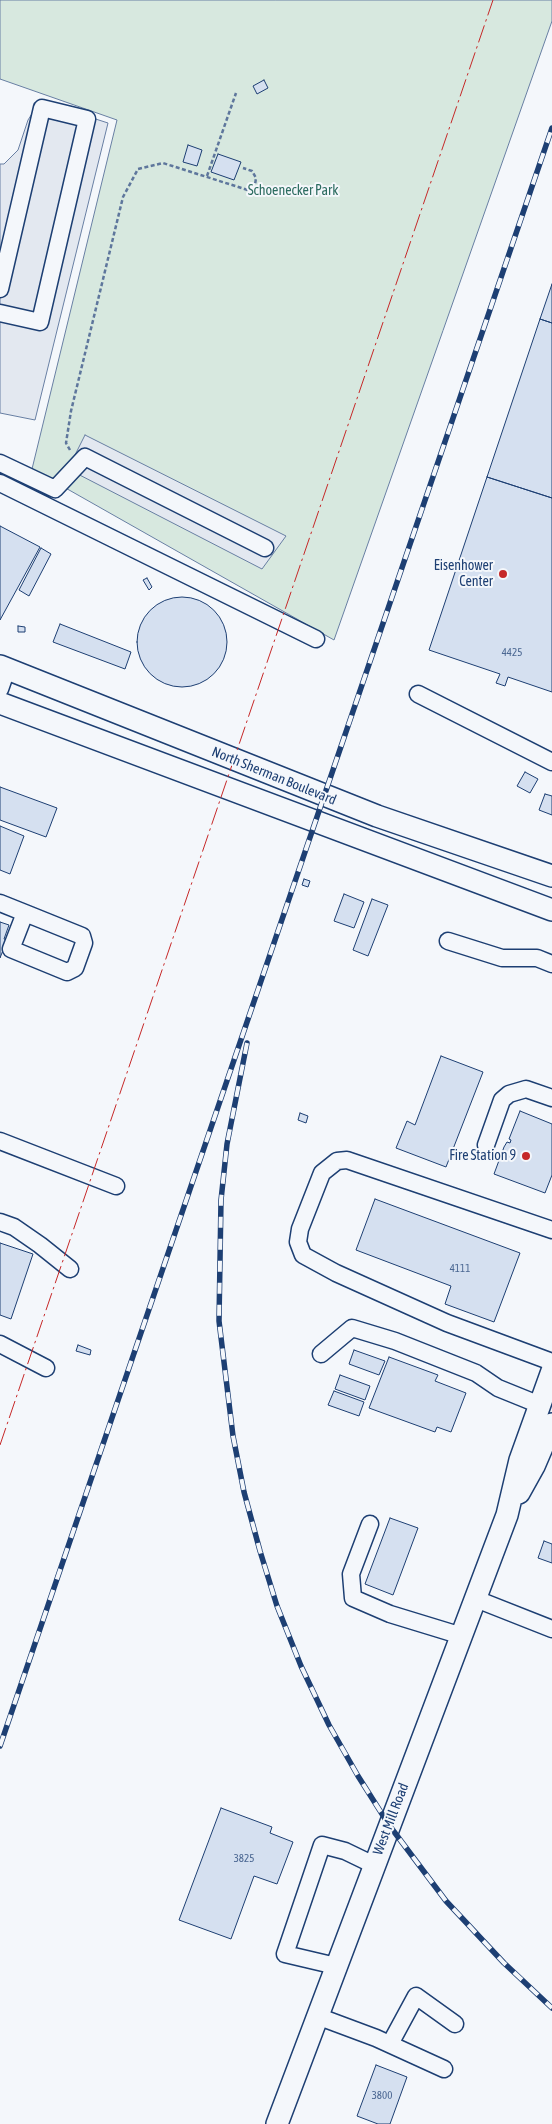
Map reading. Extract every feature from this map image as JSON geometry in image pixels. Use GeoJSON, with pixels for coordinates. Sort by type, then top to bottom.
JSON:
{"type":"FeatureCollection","features":[{"type":"Feature","properties":{"kind":"main road","name":"North Sherman Boulevard"},"geometry":{"type":"LineString","coordinates":[[2,675],[377,816],[552,876]]}},
{"type":"Feature","properties":{"kind":"main road","name":"North Sherman Boulevard"},"geometry":{"type":"LineString","coordinates":[[0,703],[552,910]]}},
{"type":"Feature","properties":{"kind":"main road","name":"West Mill Road"},"geometry":{"type":"LineString","coordinates":[[277,2124],[507,1515],[520,1460],[552,1372]]}},
{"type":"Feature","properties":{"kind":"main road","name":"West Mill Road"},"geometry":{"type":"LineString","coordinates":[[507,1515],[534,1466],[552,1424]]}},
{"type":"Feature","properties":{"kind":"street"},"geometry":{"type":"LineString","coordinates":[[0,289],[42,108],[87,119],[40,322],[0,313]]}},
{"type":"Feature","properties":{"kind":"street"},"geometry":{"type":"LineString","coordinates":[[0,463],[55,489],[86,457],[265,548]]}},
{"type":"Feature","properties":{"kind":"street"},"geometry":{"type":"LineString","coordinates":[[0,483],[316,639]]}},
{"type":"Feature","properties":{"kind":"street"},"geometry":{"type":"LineString","coordinates":[[418,694],[552,762]]}},
{"type":"Feature","properties":{"kind":"street"},"geometry":{"type":"LineString","coordinates":[[0,903],[25,913]]}},
{"type":"Feature","properties":{"kind":"street"},"geometry":{"type":"LineString","coordinates":[[448,941],[502,958],[537,958],[552,964]]}},
{"type":"Feature","properties":{"kind":"street"},"geometry":{"type":"LineString","coordinates":[[486,1145],[502,1100],[509,1094],[526,1089],[552,1098]]}},
{"type":"Feature","properties":{"kind":"street"},"geometry":{"type":"LineString","coordinates":[[0,1141],[116,1186]]}},
{"type":"Feature","properties":{"kind":"street"},"geometry":{"type":"LineString","coordinates":[[552,1230],[348,1160],[337,1162],[322,1173],[300,1229],[298,1242],[303,1256],[336,1274],[447,1323],[552,1362]]}},
{"type":"Feature","properties":{"kind":"street"},"geometry":{"type":"LineString","coordinates":[[0,1222],[14,1227],[70,1269]]}},
{"type":"Feature","properties":{"kind":"street"},"geometry":{"type":"LineString","coordinates":[[321,1354],[352,1328],[395,1341],[476,1374],[498,1388],[540,1405]]}},
{"type":"Feature","properties":{"kind":"street"},"geometry":{"type":"LineString","coordinates":[[0,1344],[46,1368]]}},
{"type":"Feature","properties":{"kind":"street"},"geometry":{"type":"LineString","coordinates":[[370,1524],[351,1574],[353,1598],[390,1614],[462,1636]]}},
{"type":"Feature","properties":{"kind":"street"},"geometry":{"type":"LineString","coordinates":[[476,1599],[552,1629]]}},
{"type":"Feature","properties":{"kind":"street"},"geometry":{"type":"LineString","coordinates":[[336,1966],[285,1954],[322,1845],[345,1851],[374,1865]]}},
{"type":"Feature","properties":{"kind":"street"},"geometry":{"type":"LineString","coordinates":[[390,2044],[416,1996],[455,2024]]}},
{"type":"Feature","properties":{"kind":"street"},"geometry":{"type":"LineString","coordinates":[[317,2016],[390,2044],[444,2069]]}},
{"type":"Feature","properties":{"kind":"path"},"geometry":{"type":"LineString","coordinates":[[207,177],[236,93]]}},
{"type":"Feature","properties":{"kind":"path"},"geometry":{"type":"LineString","coordinates":[[78,465],[66,443],[71,411],[123,197],[138,169],[162,163],[254,192],[256,178],[252,171],[243,168]]}},
{"type":"Feature","properties":{"kind":"green space","name":"Schoenecker Park"},"geometry":{"type":"Polygon","coordinates":[[[0,0],[552,0],[552,21],[334,640],[32,469],[117,120],[0,79],[0,0]]]}},
{"type":"Feature","properties":{"kind":"shaded area"},"geometry":{"type":"Polygon","coordinates":[[[40,101],[108,123],[35,420],[0,413],[0,164],[4,164],[18,150],[28,120],[40,101]]]}},
{"type":"Feature","properties":{"kind":"shaded area"},"geometry":{"type":"Polygon","coordinates":[[[85,435],[286,536],[262,569],[68,469],[85,435]]]}},
{"type":"Feature","properties":{"kind":"building"},"geometry":{"type":"Polygon","coordinates":[[[264,80],[268,88],[257,94],[253,86],[264,80]]]}},
{"type":"Feature","properties":{"kind":"building"},"geometry":{"type":"Polygon","coordinates":[[[188,145],[202,150],[197,166],[183,162],[188,145]]]}},
{"type":"Feature","properties":{"kind":"building"},"geometry":{"type":"Polygon","coordinates":[[[218,154],[241,162],[234,180],[211,172],[218,154]]]}},
{"type":"Feature","properties":{"kind":"building"},"geometry":{"type":"Polygon","coordinates":[[[552,284],[552,323],[540,319],[552,284]]]}},
{"type":"Feature","properties":{"kind":"building"},"geometry":{"type":"Polygon","coordinates":[[[540,319],[552,323],[552,498],[487,477],[540,319]]]}},
{"type":"Feature","properties":{"kind":"building","name":"Eisenhower Center"},"geometry":{"type":"Polygon","coordinates":[[[487,477],[552,498],[552,692],[508,677],[505,686],[496,683],[500,674],[429,650],[487,477]]]}},
{"type":"Feature","properties":{"kind":"building"},"geometry":{"type":"Polygon","coordinates":[[[0,526],[40,547],[0,620],[0,526]]]}},
{"type":"Feature","properties":{"kind":"building"},"geometry":{"type":"Polygon","coordinates":[[[41,548],[51,554],[29,596],[19,590],[41,548]]]}},
{"type":"Feature","properties":{"kind":"building"},"geometry":{"type":"Polygon","coordinates":[[[147,578],[152,587],[149,590],[143,580],[147,578]]]}},
{"type":"Feature","properties":{"kind":"building"},"geometry":{"type":"Polygon","coordinates":[[[182,597],[199,601],[214,610],[223,625],[227,642],[223,659],[214,674],[199,683],[182,687],[165,683],[150,674],[141,659],[137,642],[141,625],[150,610],[165,601],[182,597]]]}},
{"type":"Feature","properties":{"kind":"building"},"geometry":{"type":"Polygon","coordinates":[[[60,624],[131,652],[125,669],[53,642],[60,624]]]}},
{"type":"Feature","properties":{"kind":"building"},"geometry":{"type":"Polygon","coordinates":[[[18,626],[25,627],[25,632],[18,632],[18,626]]]}},
{"type":"Feature","properties":{"kind":"building"},"geometry":{"type":"Polygon","coordinates":[[[525,772],[538,779],[530,793],[517,786],[525,772]]]}},
{"type":"Feature","properties":{"kind":"building"},"geometry":{"type":"Polygon","coordinates":[[[0,787],[57,808],[46,837],[0,820],[0,787]]]}},
{"type":"Feature","properties":{"kind":"building"},"geometry":{"type":"Polygon","coordinates":[[[545,794],[552,796],[552,815],[539,810],[545,794]]]}},
{"type":"Feature","properties":{"kind":"building"},"geometry":{"type":"Polygon","coordinates":[[[0,826],[24,836],[10,874],[0,870],[0,826]]]}},
{"type":"Feature","properties":{"kind":"building"},"geometry":{"type":"Polygon","coordinates":[[[304,879],[310,881],[308,887],[302,885],[304,879]]]}},
{"type":"Feature","properties":{"kind":"building"},"geometry":{"type":"Polygon","coordinates":[[[344,894],[364,902],[354,928],[334,921],[344,894]]]}},
{"type":"Feature","properties":{"kind":"building"},"geometry":{"type":"Polygon","coordinates":[[[372,899],[388,905],[368,956],[353,950],[372,899]]]}},
{"type":"Feature","properties":{"kind":"building"},"geometry":{"type":"Polygon","coordinates":[[[0,922],[9,925],[4,939],[7,940],[0,958],[0,922]]]}},
{"type":"Feature","properties":{"kind":"building"},"geometry":{"type":"Polygon","coordinates":[[[441,1056],[483,1072],[446,1167],[396,1148],[407,1121],[415,1125],[441,1056]]]}},
{"type":"Feature","properties":{"kind":"building","name":"Fire Station 9"},"geometry":{"type":"Polygon","coordinates":[[[520,1111],[552,1124],[552,1175],[545,1193],[494,1174],[504,1147],[507,1142],[510,1143],[511,1140],[509,1139],[520,1111]]]}},
{"type":"Feature","properties":{"kind":"building"},"geometry":{"type":"Polygon","coordinates":[[[300,1113],[308,1116],[306,1123],[298,1120],[300,1113]]]}},
{"type":"Feature","properties":{"kind":"building"},"geometry":{"type":"Polygon","coordinates":[[[375,1199],[520,1253],[494,1322],[445,1304],[451,1286],[356,1250],[375,1199]]]}},
{"type":"Feature","properties":{"kind":"building"},"geometry":{"type":"Polygon","coordinates":[[[0,1243],[33,1254],[11,1319],[0,1315],[0,1243]]]}},
{"type":"Feature","properties":{"kind":"building"},"geometry":{"type":"Polygon","coordinates":[[[78,1345],[91,1350],[90,1355],[76,1351],[78,1345]]]}},
{"type":"Feature","properties":{"kind":"building"},"geometry":{"type":"Polygon","coordinates":[[[354,1350],[385,1361],[379,1375],[349,1364],[354,1350]]]}},
{"type":"Feature","properties":{"kind":"building"},"geometry":{"type":"Polygon","coordinates":[[[389,1357],[438,1375],[435,1381],[466,1393],[451,1432],[437,1427],[435,1432],[369,1408],[389,1357]]]}},
{"type":"Feature","properties":{"kind":"building"},"geometry":{"type":"Polygon","coordinates":[[[340,1375],[370,1386],[365,1400],[335,1389],[340,1375]]]}},
{"type":"Feature","properties":{"kind":"building"},"geometry":{"type":"Polygon","coordinates":[[[334,1391],[364,1402],[359,1416],[328,1405],[334,1391]]]}},
{"type":"Feature","properties":{"kind":"building"},"geometry":{"type":"Polygon","coordinates":[[[390,1518],[418,1528],[393,1595],[365,1584],[390,1518]]]}},
{"type":"Feature","properties":{"kind":"building"},"geometry":{"type":"Polygon","coordinates":[[[544,1541],[552,1544],[552,1563],[538,1558],[544,1541]]]}},
{"type":"Feature","properties":{"kind":"building"},"geometry":{"type":"Polygon","coordinates":[[[221,1808],[272,1827],[270,1833],[293,1842],[277,1884],[254,1876],[231,1939],[179,1920],[221,1808]]]}},
{"type":"Feature","properties":{"kind":"building"},"geometry":{"type":"Polygon","coordinates":[[[376,2065],[407,2077],[390,2124],[378,2124],[357,2116],[376,2065]]]}},
{"type":"Feature","properties":{"kind":"railway"},"geometry":{"type":"LineString","coordinates":[[0,1746],[552,128]]}},
{"type":"Feature","properties":{"kind":"railway"},"geometry":{"type":"LineString","coordinates":[[247,1043],[227,1144],[221,1200],[219,1321],[233,1436],[244,1492],[277,1606],[301,1666],[329,1725],[389,1825],[446,1901],[504,1963],[552,2008]]}},
{"type":"Feature","properties":{"kind":"power"},"geometry":{"type":"LineString","coordinates":[[0,1445],[493,0]]}},
{"type":"Feature","properties":{"kind":"place","name":"Eisenhower Center"},"geometry":{"type":"Point","coordinates":[503,574]}},
{"type":"Feature","properties":{"kind":"place","name":"Fire Station 9"},"geometry":{"type":"Point","coordinates":[526,1156]}}]}
